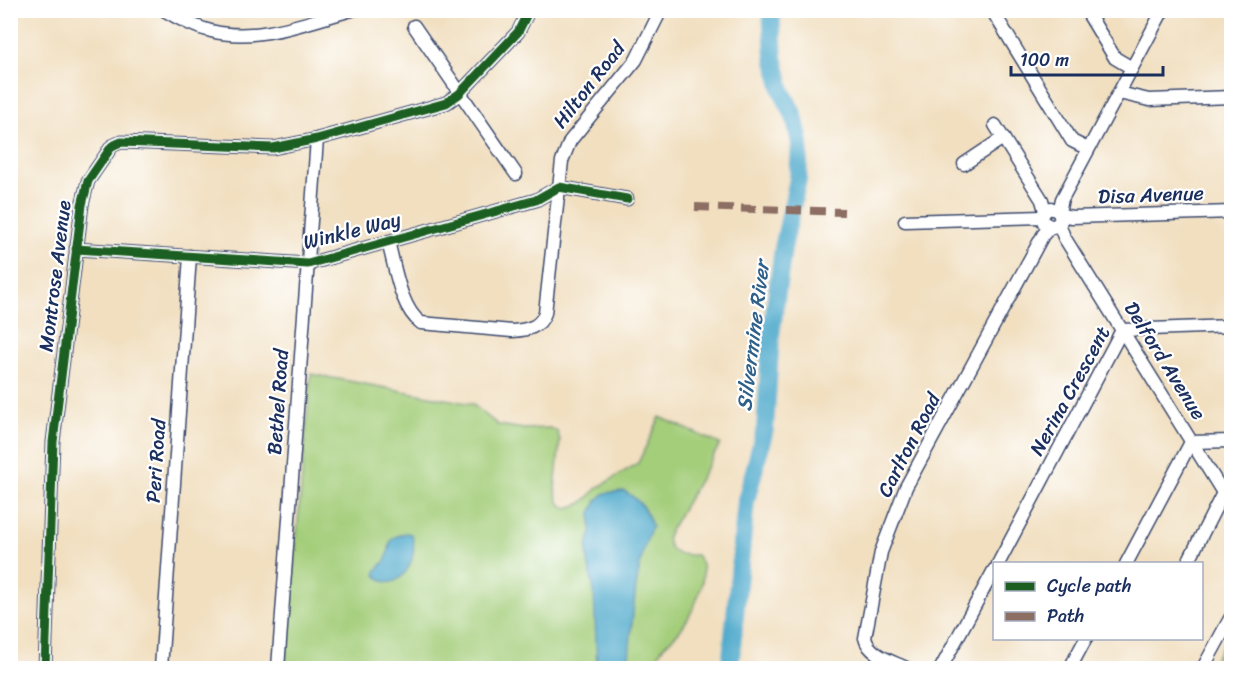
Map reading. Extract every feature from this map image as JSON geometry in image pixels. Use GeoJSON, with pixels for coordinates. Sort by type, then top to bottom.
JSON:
{"type":"FeatureCollection","features":[{"type":"Feature","properties":{"kind":"street"},"geometry":{"type":"LineString","coordinates":[[164,10],[189,24],[211,32],[243,35],[268,32],[352,10]]}},
{"type":"Feature","properties":{"kind":"street","name":"Montrose Avenue"},"geometry":{"type":"LineString","coordinates":[[45,669],[53,442],[76,249],[86,186],[116,143],[265,150],[317,139],[446,103],[459,94],[518,32],[530,10]]}},
{"type":"Feature","properties":{"kind":"street","name":"Hilton Road"},"geometry":{"type":"LineString","coordinates":[[388,242],[407,308],[421,323],[512,331],[531,328],[541,321],[545,313],[562,161],[570,141],[636,60],[661,10]]}},
{"type":"Feature","properties":{"kind":"street"},"geometry":{"type":"LineString","coordinates":[[992,10],[1072,141],[1088,149]]}},
{"type":"Feature","properties":{"kind":"street"},"geometry":{"type":"LineString","coordinates":[[1086,10],[1115,58],[1132,68]]}},
{"type":"Feature","properties":{"kind":"street","name":"Carlton Road"},"geometry":{"type":"LineString","coordinates":[[906,669],[873,651],[865,638],[881,552],[911,479],[1163,10]]}},
{"type":"Feature","properties":{"kind":"street"},"geometry":{"type":"LineString","coordinates":[[414,26],[516,174]]}},
{"type":"Feature","properties":{"kind":"street"},"geometry":{"type":"LineString","coordinates":[[1119,93],[1149,100],[1232,97]]}},
{"type":"Feature","properties":{"kind":"street","name":"Delford Avenue"},"geometry":{"type":"LineString","coordinates":[[995,125],[1232,507]]}},
{"type":"Feature","properties":{"kind":"street"},"geometry":{"type":"LineString","coordinates":[[964,164],[1003,138]]}},
{"type":"Feature","properties":{"kind":"street","name":"Bethel Road"},"geometry":{"type":"LineString","coordinates":[[278,669],[317,139]]}},
{"type":"Feature","properties":{"kind":"street"},"geometry":{"type":"LineString","coordinates":[[559,187],[627,199]]}},
{"type":"Feature","properties":{"kind":"street","name":"Winkle Way"},"geometry":{"type":"LineString","coordinates":[[76,249],[308,264],[536,200],[559,187]]}},
{"type":"Feature","properties":{"kind":"street","name":"Disa Avenue"},"geometry":{"type":"LineString","coordinates":[[905,221],[1232,212]]}},
{"type":"Feature","properties":{"kind":"street","name":"Peri Road"},"geometry":{"type":"LineString","coordinates":[[161,669],[190,256]]}},
{"type":"Feature","properties":{"kind":"street","name":"Nerina Crescent"},"geometry":{"type":"LineString","coordinates":[[999,562],[1122,330],[1232,326]]}},
{"type":"Feature","properties":{"kind":"street"},"geometry":{"type":"LineString","coordinates":[[1127,562],[1191,442],[1232,441]]}},
{"type":"Feature","properties":{"kind":"street"},"geometry":{"type":"LineString","coordinates":[[1188,562],[1223,493]]}},
{"type":"Feature","properties":{"kind":"street"},"geometry":{"type":"LineString","coordinates":[[942,667],[993,572]]}},
{"type":"Feature","properties":{"kind":"street"},"geometry":{"type":"LineString","coordinates":[[1203,669],[1232,615]]}},
{"type":"Feature","properties":{"kind":"street"},"geometry":{"type":"LineString","coordinates":[[1070,669],[1085,640]]}},
{"type":"Feature","properties":{"kind":"green space"},"geometry":{"type":"Polygon","coordinates":[[[311,374],[472,404],[498,425],[524,429],[550,428],[557,431],[560,440],[555,489],[558,501],[562,506],[568,508],[582,503],[599,487],[638,463],[660,417],[720,444],[667,536],[670,547],[676,553],[696,555],[703,571],[699,592],[686,622],[679,632],[665,644],[660,652],[657,668],[285,668],[311,374]]]}},
{"type":"Feature","properties":{"kind":"green space"},"geometry":{"type":"Polygon","coordinates":[[[1231,629],[1231,668],[1210,668],[1231,629]]]}},
{"type":"Feature","properties":{"kind":"water"},"geometry":{"type":"Polygon","coordinates":[[[624,491],[642,505],[652,526],[637,578],[628,668],[597,668],[594,591],[587,546],[591,534],[591,513],[598,499],[605,493],[624,491]]]}},
{"type":"Feature","properties":{"kind":"water"},"geometry":{"type":"Polygon","coordinates":[[[406,533],[411,534],[414,543],[406,572],[392,582],[384,581],[376,575],[376,571],[386,559],[391,540],[406,533]]]}},
{"type":"Feature","properties":{"kind":"waterway","name":"Silvermine River"},"geometry":{"type":"LineString","coordinates":[[730,668],[746,501],[765,429],[771,335],[783,248],[798,179],[800,143],[794,116],[782,91],[774,57],[771,10]]}},
{"type":"Feature","properties":{"kind":"marked path"},"geometry":{"type":"LineString","coordinates":[[695,207],[844,212]]}},
{"type":"Feature","properties":{"kind":"cycle path"},"geometry":{"type":"LineString","coordinates":[[45,668],[53,442],[82,205],[88,181],[112,146],[121,142],[273,148],[317,139],[446,103],[459,94],[518,32],[529,10]]}},
{"type":"Feature","properties":{"kind":"cycle path"},"geometry":{"type":"LineString","coordinates":[[76,249],[308,264],[536,200],[559,187],[627,199]]}}]}
